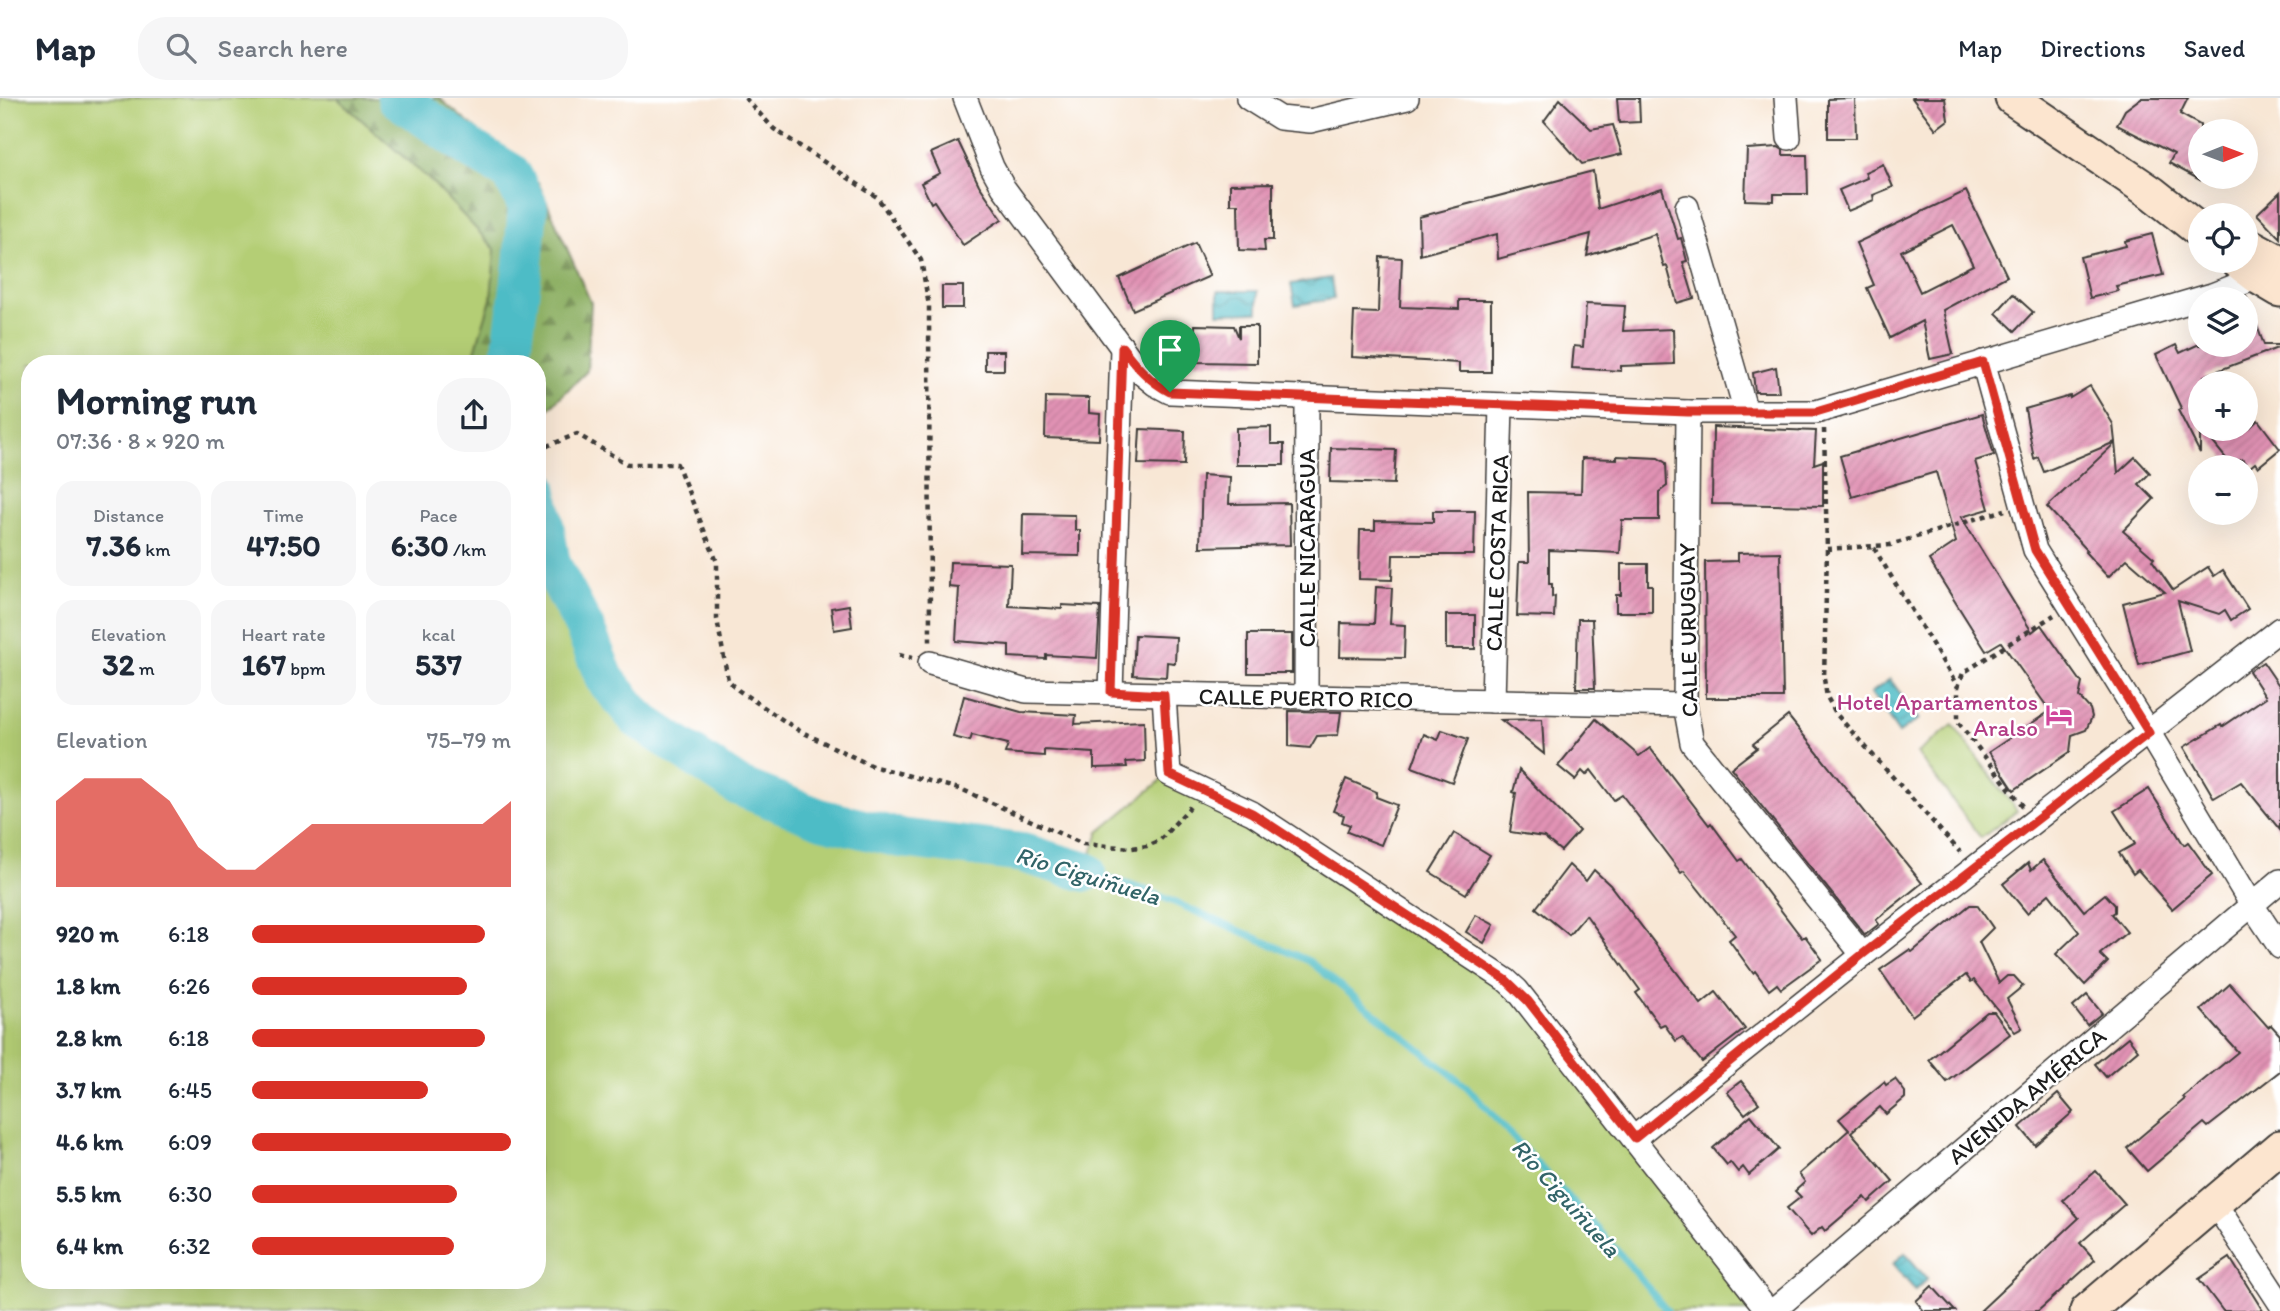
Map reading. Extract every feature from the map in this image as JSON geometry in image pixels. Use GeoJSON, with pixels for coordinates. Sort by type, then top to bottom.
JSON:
{"type":"FeatureCollection","features":[{"type":"Feature","properties":{"kind":"street"},"geometry":{"type":"LineString","coordinates":[[965,98],[992,167],[1003,187],[1140,372],[1170,392],[1688,412],[1823,410],[2213,295],[2253,273]]}},
{"type":"Feature","properties":{"kind":"street"},"geometry":{"type":"LineString","coordinates":[[1248,98],[1280,118],[1310,121],[1352,104],[1407,98]]}},
{"type":"Feature","properties":{"kind":"street"},"geometry":{"type":"LineString","coordinates":[[1786,98],[1789,138]]}},
{"type":"Feature","properties":{"kind":"street"},"geometry":{"type":"LineString","coordinates":[[2012,98],[2152,193],[2188,222]]}},
{"type":"Feature","properties":{"kind":"street"},"geometry":{"type":"LineString","coordinates":[[2152,193],[2188,212]]}},
{"type":"Feature","properties":{"kind":"street"},"geometry":{"type":"LineString","coordinates":[[1687,207],[1727,337],[1746,412]]}},
{"type":"Feature","properties":{"kind":"street"},"geometry":{"type":"LineString","coordinates":[[1111,692],[1122,347]]}},
{"type":"Feature","properties":{"kind":"street"},"geometry":{"type":"LineString","coordinates":[[1983,362],[2035,550],[2280,947]]}},
{"type":"Feature","properties":{"kind":"street","name":"CALLE NICARAGUA"},"geometry":{"type":"LineString","coordinates":[[1306,698],[1307,398]]}},
{"type":"Feature","properties":{"kind":"street","name":"CALLE COSTA RICA"},"geometry":{"type":"LineString","coordinates":[[1493,701],[1502,405]]}},
{"type":"Feature","properties":{"kind":"street","name":"CALLE URUGUAY"},"geometry":{"type":"LineString","coordinates":[[1688,412],[1685,705],[1692,743],[1863,954]]}},
{"type":"Feature","properties":{"kind":"street"},"geometry":{"type":"LineString","coordinates":[[1635,1138],[1863,954],[2280,629]]}},
{"type":"Feature","properties":{"kind":"street","name":"CALLE PUERTO RICO"},"geometry":{"type":"LineString","coordinates":[[930,663],[1015,689],[1164,695],[1685,705]]}},
{"type":"Feature","properties":{"kind":"street"},"geometry":{"type":"LineString","coordinates":[[1164,695],[1169,774],[1252,813],[1506,980],[1528,1001],[1771,1311]]}},
{"type":"Feature","properties":{"kind":"street","name":"AVENIDA AMÉRICA"},"geometry":{"type":"LineString","coordinates":[[1771,1311],[2280,881]]}},
{"type":"Feature","properties":{"kind":"street"},"geometry":{"type":"LineString","coordinates":[[2090,1310],[2280,1147]]}},
{"type":"Feature","properties":{"kind":"street"},"geometry":{"type":"LineString","coordinates":[[2214,1202],[2280,1303]]}},
{"type":"Feature","properties":{"kind":"path"},"geometry":{"type":"LineString","coordinates":[[745,98],[774,130],[877,197],[921,260],[929,306],[930,663],[899,655]]}},
{"type":"Feature","properties":{"kind":"path"},"geometry":{"type":"LineString","coordinates":[[1823,410],[1827,549],[1824,679],[1826,697],[1837,715],[1974,869]]}},
{"type":"Feature","properties":{"kind":"path"},"geometry":{"type":"LineString","coordinates":[[546,446],[577,434],[626,464],[677,464],[717,562],[717,619],[728,680],[738,690],[822,743],[872,766],[963,790],[1083,844],[1132,848],[1159,841],[1205,791]]}},
{"type":"Feature","properties":{"kind":"path"},"geometry":{"type":"LineString","coordinates":[[1827,549],[1889,545],[2022,505]]}},
{"type":"Feature","properties":{"kind":"path"},"geometry":{"type":"LineString","coordinates":[[1874,548],[1958,687]]}},
{"type":"Feature","properties":{"kind":"path"},"geometry":{"type":"LineString","coordinates":[[2035,821],[1958,722],[1958,687],[1963,673],[2069,605]]}},
{"type":"Feature","properties":{"kind":"green space"},"geometry":{"type":"Polygon","coordinates":[[[0,98],[397,98],[511,173],[510,355],[21,355],[21,1289],[546,1289],[546,537],[551,565],[585,629],[605,679],[638,719],[738,786],[822,819],[900,838],[1022,853],[1086,872],[1099,832],[1169,774],[1506,980],[1768,1311],[0,1311],[0,98]]]}},
{"type":"Feature","properties":{"kind":"green space"},"geometry":{"type":"Polygon","coordinates":[[[337,98],[439,98],[538,182],[591,303],[587,371],[546,411],[546,355],[474,355],[491,299],[495,249],[433,183],[337,98]]]}},
{"type":"Feature","properties":{"kind":"green space"},"geometry":{"type":"Polygon","coordinates":[[[1953,725],[2017,811],[1981,838],[1917,753],[1953,725]]]}},
{"type":"Feature","properties":{"kind":"water"},"geometry":{"type":"Polygon","coordinates":[[[1331,278],[1334,299],[1295,305],[1291,284],[1331,278]]]}},
{"type":"Feature","properties":{"kind":"water"},"geometry":{"type":"Polygon","coordinates":[[[1218,291],[1258,291],[1258,312],[1218,313],[1218,291]]]}},
{"type":"Feature","properties":{"kind":"water"},"geometry":{"type":"Polygon","coordinates":[[[1890,679],[1919,719],[1899,733],[1871,693],[1890,679]]]}},
{"type":"Feature","properties":{"kind":"water"},"geometry":{"type":"Polygon","coordinates":[[[1905,1253],[1927,1279],[1915,1290],[1893,1264],[1905,1253]]]}},
{"type":"Feature","properties":{"kind":"building"},"geometry":{"type":"Polygon","coordinates":[[[1617,98],[1639,98],[1640,122],[1619,123],[1617,98]]]}},
{"type":"Feature","properties":{"kind":"building"},"geometry":{"type":"Polygon","coordinates":[[[1855,98],[1856,138],[1828,138],[1828,99],[1855,98]]]}},
{"type":"Feature","properties":{"kind":"building"},"geometry":{"type":"Polygon","coordinates":[[[1912,98],[1945,98],[1948,120],[1936,129],[1912,98]]]}},
{"type":"Feature","properties":{"kind":"building"},"geometry":{"type":"Polygon","coordinates":[[[2141,98],[2188,98],[2180,114],[2189,119],[2188,173],[2169,163],[2174,154],[2117,125],[2125,110],[2141,98]]]}},
{"type":"Feature","properties":{"kind":"building"},"geometry":{"type":"Polygon","coordinates":[[[1560,99],[1591,129],[1613,125],[1622,154],[1582,164],[1544,121],[1560,99]]]}},
{"type":"Feature","properties":{"kind":"building"},"geometry":{"type":"Polygon","coordinates":[[[958,141],[979,185],[1002,219],[963,245],[934,201],[931,203],[921,183],[940,173],[931,153],[958,141]]]}},
{"type":"Feature","properties":{"kind":"building"},"geometry":{"type":"Polygon","coordinates":[[[1778,147],[1783,150],[1783,155],[1807,155],[1808,194],[1774,194],[1774,201],[1745,200],[1747,149],[1778,147]]]}},
{"type":"Feature","properties":{"kind":"building"},"geometry":{"type":"Polygon","coordinates":[[[1883,164],[1893,187],[1873,195],[1874,200],[1848,211],[1839,190],[1867,178],[1865,172],[1883,164]]]}},
{"type":"Feature","properties":{"kind":"building"},"geometry":{"type":"Polygon","coordinates":[[[1593,171],[1598,209],[1662,188],[1678,239],[1681,238],[1687,261],[1683,262],[1694,298],[1677,303],[1655,234],[1587,256],[1591,234],[1498,259],[1497,234],[1420,255],[1419,217],[1593,171]]]}},
{"type":"Feature","properties":{"kind":"building"},"geometry":{"type":"Polygon","coordinates":[[[1273,183],[1273,240],[1264,240],[1265,251],[1239,250],[1238,204],[1230,204],[1230,184],[1273,183]]]}},
{"type":"Feature","properties":{"kind":"building"},"geometry":{"type":"Polygon","coordinates":[[[1966,191],[2007,276],[1943,310],[1953,354],[1930,359],[1922,321],[1890,338],[1867,288],[1874,285],[1856,243],[1966,191]],[[1953,225],[1901,251],[1920,292],[1973,265],[1953,225]]]}},
{"type":"Feature","properties":{"kind":"building"},"geometry":{"type":"Polygon","coordinates":[[[2280,192],[2280,238],[2258,215],[2280,192]]]}},
{"type":"Feature","properties":{"kind":"building"},"geometry":{"type":"Polygon","coordinates":[[[2152,234],[2163,275],[2116,286],[2118,291],[2090,298],[2080,257],[2126,246],[2125,241],[2152,234]]]}},
{"type":"Feature","properties":{"kind":"building"},"geometry":{"type":"Polygon","coordinates":[[[1195,243],[1210,276],[1133,310],[1119,278],[1195,243]]]}},
{"type":"Feature","properties":{"kind":"building"},"geometry":{"type":"Polygon","coordinates":[[[1380,257],[1402,258],[1400,307],[1459,309],[1459,300],[1491,300],[1491,372],[1459,372],[1459,363],[1352,357],[1354,312],[1378,313],[1380,257]]]}},
{"type":"Feature","properties":{"kind":"building"},"geometry":{"type":"Polygon","coordinates":[[[942,286],[963,286],[963,308],[942,308],[942,286]]]}},
{"type":"Feature","properties":{"kind":"building"},"geometry":{"type":"Polygon","coordinates":[[[2013,294],[2033,312],[2015,331],[1996,313],[2013,294]]]}},
{"type":"Feature","properties":{"kind":"building"},"geometry":{"type":"Polygon","coordinates":[[[1586,304],[1625,306],[1623,331],[1673,329],[1674,364],[1621,366],[1621,371],[1572,368],[1574,346],[1583,347],[1586,304]]]}},
{"type":"Feature","properties":{"kind":"building"},"geometry":{"type":"Polygon","coordinates":[[[1195,325],[1234,326],[1239,338],[1239,326],[1257,326],[1257,363],[1194,362],[1195,325]]]}},
{"type":"Feature","properties":{"kind":"building"},"geometry":{"type":"Polygon","coordinates":[[[2258,328],[2264,345],[2280,347],[2258,355],[2258,328]]]}},
{"type":"Feature","properties":{"kind":"building"},"geometry":{"type":"Polygon","coordinates":[[[2176,345],[2180,353],[2188,349],[2188,357],[2254,357],[2217,371],[2188,371],[2188,430],[2156,355],[2176,345]]]}},
{"type":"Feature","properties":{"kind":"building"},"geometry":{"type":"Polygon","coordinates":[[[985,351],[1004,351],[1004,370],[985,370],[985,351]]]}},
{"type":"Feature","properties":{"kind":"building"},"geometry":{"type":"Polygon","coordinates":[[[1776,367],[1779,392],[1755,392],[1753,373],[1776,367]]]}},
{"type":"Feature","properties":{"kind":"building"},"geometry":{"type":"Polygon","coordinates":[[[2090,386],[2113,424],[2115,442],[2044,472],[2038,457],[2034,459],[2025,409],[2070,398],[2090,386]]]}},
{"type":"Feature","properties":{"kind":"building"},"geometry":{"type":"Polygon","coordinates":[[[1046,397],[1089,398],[1089,413],[1100,414],[1099,440],[1045,438],[1046,397]]]}},
{"type":"Feature","properties":{"kind":"building"},"geometry":{"type":"Polygon","coordinates":[[[1982,414],[1994,455],[1975,461],[1989,509],[1961,517],[2032,632],[2041,625],[2082,683],[2079,697],[2090,709],[2092,717],[2086,730],[2072,735],[2070,752],[2014,790],[1989,752],[2050,711],[2001,642],[1986,651],[1929,560],[1956,542],[1936,472],[1852,497],[1840,456],[1982,414]]]}},
{"type":"Feature","properties":{"kind":"building"},"geometry":{"type":"Polygon","coordinates":[[[2258,420],[2280,449],[2258,467],[2258,455],[2223,455],[2212,441],[2258,441],[2258,420]]]}},
{"type":"Feature","properties":{"kind":"building"},"geometry":{"type":"Polygon","coordinates":[[[1271,427],[1271,444],[1284,444],[1284,465],[1236,465],[1236,428],[1271,427]]]}},
{"type":"Feature","properties":{"kind":"building"},"geometry":{"type":"Polygon","coordinates":[[[1713,427],[1816,431],[1814,464],[1823,461],[1823,506],[1712,504],[1713,427]]]}},
{"type":"Feature","properties":{"kind":"building"},"geometry":{"type":"Polygon","coordinates":[[[1140,429],[1185,431],[1184,465],[1138,464],[1140,429]]]}},
{"type":"Feature","properties":{"kind":"building"},"geometry":{"type":"Polygon","coordinates":[[[2194,441],[2200,441],[2200,453],[2194,441]]]}},
{"type":"Feature","properties":{"kind":"building"},"geometry":{"type":"Polygon","coordinates":[[[2115,443],[2118,473],[2135,457],[2150,473],[2139,484],[2154,499],[2123,531],[2154,558],[2152,560],[2173,590],[2208,567],[2214,576],[2223,570],[2248,609],[2231,620],[2225,610],[2219,614],[2178,601],[2190,651],[2139,665],[2123,603],[2165,592],[2127,559],[2108,577],[2047,507],[2115,443]]]}},
{"type":"Feature","properties":{"kind":"building"},"geometry":{"type":"Polygon","coordinates":[[[1331,448],[1396,450],[1394,484],[1330,482],[1331,448]]]}},
{"type":"Feature","properties":{"kind":"building"},"geometry":{"type":"Polygon","coordinates":[[[1617,456],[1658,458],[1666,463],[1667,486],[1659,492],[1659,520],[1622,520],[1620,553],[1549,550],[1549,584],[1552,584],[1552,597],[1555,596],[1554,617],[1517,616],[1519,562],[1529,562],[1528,492],[1581,493],[1582,458],[1617,459],[1617,456]]]}},
{"type":"Feature","properties":{"kind":"building"},"geometry":{"type":"Polygon","coordinates":[[[1202,475],[1230,477],[1229,504],[1289,503],[1290,545],[1200,547],[1202,475]]]}},
{"type":"Feature","properties":{"kind":"building"},"geometry":{"type":"Polygon","coordinates":[[[1433,511],[1475,511],[1474,555],[1393,555],[1392,580],[1359,579],[1360,530],[1375,530],[1375,521],[1433,522],[1433,511]]]}},
{"type":"Feature","properties":{"kind":"building"},"geometry":{"type":"Polygon","coordinates":[[[1023,514],[1075,515],[1075,530],[1080,530],[1080,556],[1022,555],[1023,514]]]}},
{"type":"Feature","properties":{"kind":"building"},"geometry":{"type":"Polygon","coordinates":[[[1780,552],[1783,698],[1706,698],[1705,562],[1738,561],[1738,553],[1780,552]]]}},
{"type":"Feature","properties":{"kind":"building"},"geometry":{"type":"Polygon","coordinates":[[[950,562],[1011,564],[1009,606],[1062,609],[1062,605],[1100,607],[1097,658],[1046,655],[1046,659],[1009,657],[1009,645],[956,641],[959,588],[949,587],[950,562]]]}},
{"type":"Feature","properties":{"kind":"building"},"geometry":{"type":"Polygon","coordinates":[[[1621,564],[1648,564],[1648,585],[1652,585],[1652,612],[1616,612],[1616,595],[1621,595],[1621,564]]]}},
{"type":"Feature","properties":{"kind":"building"},"geometry":{"type":"Polygon","coordinates":[[[1376,587],[1392,588],[1390,624],[1405,625],[1404,658],[1340,657],[1341,623],[1374,624],[1376,587]]]}},
{"type":"Feature","properties":{"kind":"building"},"geometry":{"type":"Polygon","coordinates":[[[849,605],[852,627],[834,630],[831,608],[849,605]]]}},
{"type":"Feature","properties":{"kind":"building"},"geometry":{"type":"Polygon","coordinates":[[[1446,615],[1475,615],[1475,649],[1446,649],[1446,615]]]}},
{"type":"Feature","properties":{"kind":"building"},"geometry":{"type":"Polygon","coordinates":[[[1578,619],[1592,619],[1595,688],[1576,688],[1578,619]]]}},
{"type":"Feature","properties":{"kind":"building"},"geometry":{"type":"Polygon","coordinates":[[[1248,634],[1292,634],[1292,673],[1248,673],[1248,634]]]}},
{"type":"Feature","properties":{"kind":"building"},"geometry":{"type":"Polygon","coordinates":[[[1135,635],[1176,637],[1175,663],[1167,662],[1166,677],[1133,675],[1135,635]]]}},
{"type":"Feature","properties":{"kind":"building"},"geometry":{"type":"Polygon","coordinates":[[[2263,662],[2280,687],[2280,830],[2241,782],[2214,798],[2184,747],[2221,725],[2222,727],[2266,697],[2249,671],[2263,662]]]}},
{"type":"Feature","properties":{"kind":"building"},"geometry":{"type":"Polygon","coordinates":[[[964,696],[1021,712],[1076,715],[1075,724],[1144,721],[1145,761],[1126,762],[1127,767],[1094,768],[1094,753],[1044,750],[1044,756],[1005,753],[1008,744],[972,735],[970,741],[953,737],[964,696]]]}},
{"type":"Feature","properties":{"kind":"building"},"geometry":{"type":"Polygon","coordinates":[[[1289,711],[1341,712],[1338,735],[1317,736],[1310,748],[1289,746],[1289,711]]]}},
{"type":"Feature","properties":{"kind":"building"},"geometry":{"type":"Polygon","coordinates":[[[1788,716],[1922,883],[1876,920],[1879,924],[1865,935],[1731,768],[1757,748],[1753,744],[1788,716]]]}},
{"type":"Feature","properties":{"kind":"building"},"geometry":{"type":"Polygon","coordinates":[[[1542,719],[1544,754],[1501,720],[1542,719]]]}},
{"type":"Feature","properties":{"kind":"building"},"geometry":{"type":"Polygon","coordinates":[[[1596,719],[1639,756],[1650,748],[1709,825],[1711,823],[1739,861],[1742,859],[1802,938],[1805,936],[1822,959],[1781,989],[1777,984],[1769,990],[1729,940],[1735,935],[1684,871],[1681,873],[1622,795],[1614,800],[1591,770],[1586,775],[1582,771],[1575,780],[1558,766],[1596,719]]]}},
{"type":"Feature","properties":{"kind":"building"},"geometry":{"type":"Polygon","coordinates":[[[1442,730],[1468,739],[1452,782],[1412,767],[1424,734],[1438,740],[1442,730]]]}},
{"type":"Feature","properties":{"kind":"building"},"geometry":{"type":"Polygon","coordinates":[[[1519,770],[1579,831],[1561,851],[1544,837],[1510,832],[1516,793],[1513,792],[1519,770]]]}},
{"type":"Feature","properties":{"kind":"building"},"geometry":{"type":"Polygon","coordinates":[[[1346,779],[1377,792],[1376,797],[1397,805],[1381,845],[1347,832],[1350,825],[1342,822],[1344,815],[1333,811],[1346,779]]]}},
{"type":"Feature","properties":{"kind":"building"},"geometry":{"type":"Polygon","coordinates":[[[2149,789],[2184,845],[2188,842],[2212,875],[2172,909],[2138,870],[2133,874],[2119,853],[2135,844],[2114,811],[2149,789]]]}},
{"type":"Feature","properties":{"kind":"building"},"geometry":{"type":"Polygon","coordinates":[[[1454,833],[1490,855],[1466,894],[1430,872],[1454,833]]]}},
{"type":"Feature","properties":{"kind":"building"},"geometry":{"type":"Polygon","coordinates":[[[2043,860],[2084,911],[2105,894],[2115,905],[2115,912],[2112,914],[2127,932],[2100,954],[2108,962],[2085,985],[2056,954],[2079,932],[2049,894],[2027,913],[2003,884],[2028,863],[2031,870],[2043,860]]]}},
{"type":"Feature","properties":{"kind":"building"},"geometry":{"type":"Polygon","coordinates":[[[1569,865],[1586,881],[1594,870],[1610,885],[1701,1004],[1716,992],[1745,1029],[1702,1062],[1682,1037],[1676,1041],[1664,1024],[1660,1026],[1636,993],[1640,990],[1586,915],[1569,935],[1536,908],[1569,865]]]}},
{"type":"Feature","properties":{"kind":"building"},"geometry":{"type":"Polygon","coordinates":[[[1970,905],[1977,905],[1993,928],[1979,942],[1999,983],[2007,976],[2014,976],[2023,986],[2007,999],[2022,1028],[2015,1032],[1974,980],[1971,982],[1966,975],[1912,1016],[1880,970],[1909,950],[1912,952],[1970,905]]]}},
{"type":"Feature","properties":{"kind":"building"},"geometry":{"type":"Polygon","coordinates":[[[1476,915],[1494,925],[1484,943],[1466,932],[1476,915]]]}},
{"type":"Feature","properties":{"kind":"building"},"geometry":{"type":"Polygon","coordinates":[[[2230,984],[2268,1027],[2271,1025],[2280,1035],[2280,1071],[2208,1127],[2204,1123],[2147,1171],[2127,1148],[2238,1052],[2201,1010],[2230,984]]]}},
{"type":"Feature","properties":{"kind":"building"},"geometry":{"type":"Polygon","coordinates":[[[2087,995],[2102,1013],[2087,1025],[2073,1007],[2087,995]]]}},
{"type":"Feature","properties":{"kind":"building"},"geometry":{"type":"Polygon","coordinates":[[[1987,1012],[1994,1012],[2010,1034],[1947,1082],[1929,1060],[1987,1012]]]}},
{"type":"Feature","properties":{"kind":"building"},"geometry":{"type":"Polygon","coordinates":[[[2128,1037],[2138,1050],[2106,1077],[2095,1064],[2128,1037]]]}},
{"type":"Feature","properties":{"kind":"building"},"geometry":{"type":"Polygon","coordinates":[[[1895,1079],[1905,1092],[1905,1098],[1886,1114],[1880,1107],[1851,1132],[1893,1181],[1869,1202],[1865,1197],[1825,1231],[1822,1227],[1811,1236],[1787,1208],[1801,1197],[1795,1191],[1805,1182],[1799,1174],[1849,1130],[1839,1119],[1884,1082],[1886,1085],[1895,1079]]]}},
{"type":"Feature","properties":{"kind":"building"},"geometry":{"type":"Polygon","coordinates":[[[1741,1081],[1759,1103],[1745,1114],[1727,1092],[1741,1081]]]}},
{"type":"Feature","properties":{"kind":"building"},"geometry":{"type":"Polygon","coordinates":[[[2058,1094],[2073,1112],[2035,1145],[2020,1127],[2058,1094]]]}},
{"type":"Feature","properties":{"kind":"building"},"geometry":{"type":"Polygon","coordinates":[[[1751,1115],[1779,1149],[1749,1175],[1743,1167],[1738,1172],[1730,1162],[1727,1165],[1713,1148],[1751,1115]]]}},
{"type":"Feature","properties":{"kind":"building"},"geometry":{"type":"Polygon","coordinates":[[[2096,1171],[2125,1204],[2080,1243],[2095,1260],[2038,1311],[1980,1311],[2079,1218],[2063,1200],[2096,1171]]]}},
{"type":"Feature","properties":{"kind":"building"},"geometry":{"type":"Polygon","coordinates":[[[2230,1258],[2263,1311],[2223,1311],[2199,1279],[2230,1258]]]}},
{"type":"Feature","properties":{"kind":"building"},"geometry":{"type":"Polygon","coordinates":[[[1932,1286],[1955,1311],[1924,1311],[1916,1301],[1932,1286]]]}},
{"type":"Feature","properties":{"kind":"waterway","name":"Río Ciguiñuela"},"geometry":{"type":"LineString","coordinates":[[397,98],[511,173],[528,206],[511,355]]}},
{"type":"Feature","properties":{"kind":"waterway","name":"Río Ciguiñuela"},"geometry":{"type":"LineString","coordinates":[[546,536],[551,564],[585,629],[605,679],[638,719],[738,786],[822,819],[900,838],[1022,853],[1086,872]]}},
{"type":"Feature","properties":{"kind":"waterway","name":"Río Ciguiñuela"},"geometry":{"type":"LineString","coordinates":[[1086,872],[1144,889],[1309,961],[1467,1087],[1621,1255],[1667,1311]]}},
{"type":"Feature","properties":{"kind":"place","name":"Hotel Apartamentos Aralso"},"geometry":{"type":"Point","coordinates":[2059,715]}},
{"type":"Feature","properties":{"kind":"route"},"geometry":{"type":"LineString","coordinates":[[1122,347],[1140,372],[1170,392],[1688,412],[1816,412],[1983,362],[2035,550],[2149,733],[1863,954],[1635,1138],[1528,1001],[1506,980],[1252,813],[1169,774],[1164,695],[1111,692],[1122,347]]}}]}
